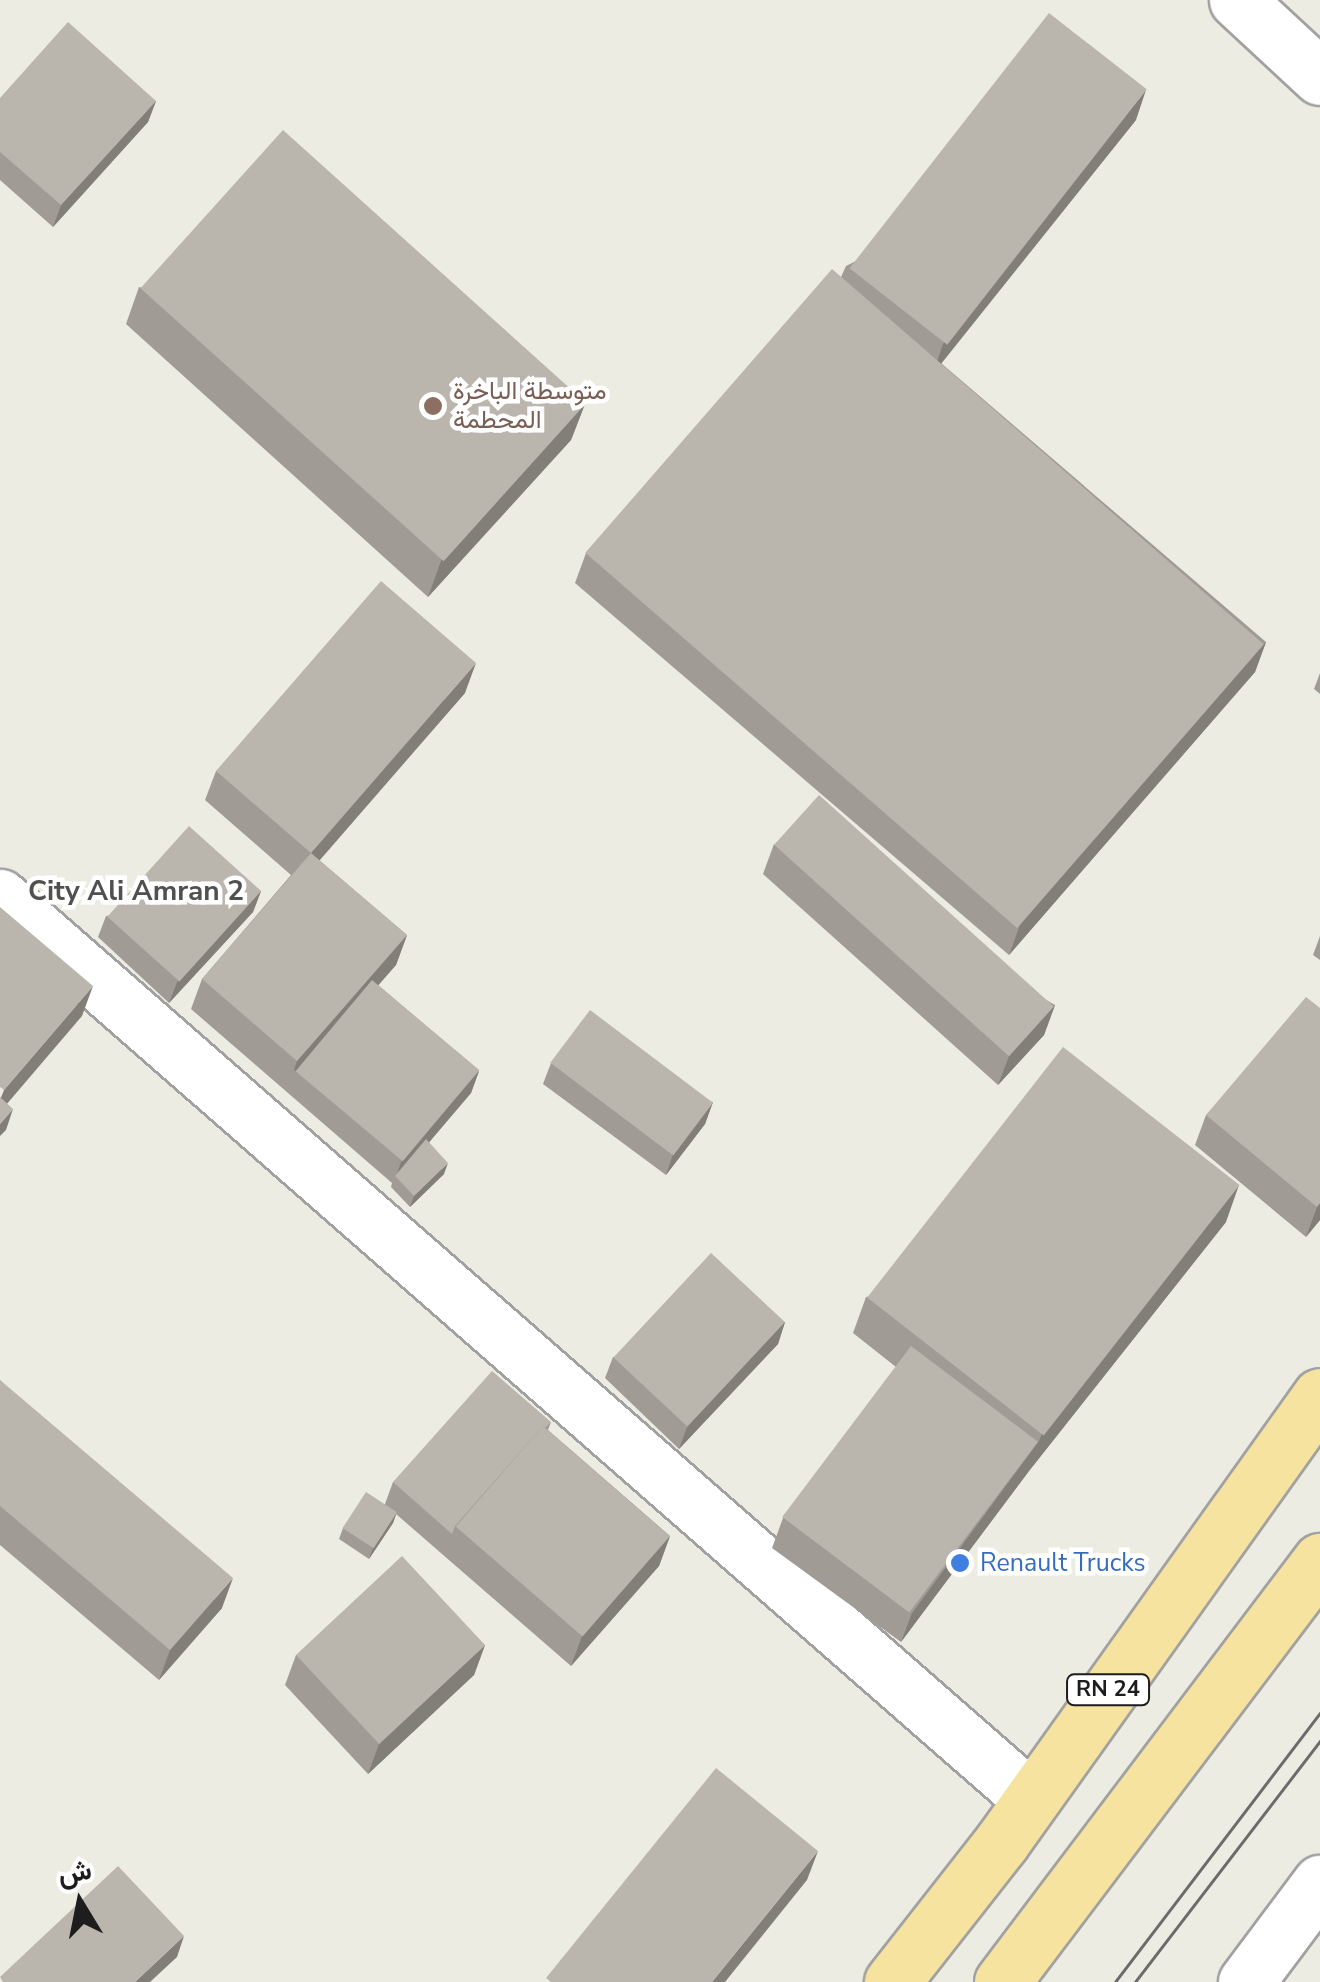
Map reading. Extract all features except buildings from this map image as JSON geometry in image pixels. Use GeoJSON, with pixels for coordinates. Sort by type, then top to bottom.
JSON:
{"type":"FeatureCollection","features":[{"type":"Feature","properties":{"kind":"main road","name":"RN 24"},"geometry":{"type":"LineString","coordinates":[[892,1982],[1001,1843],[1320,1396]]}},
{"type":"Feature","properties":{"kind":"main road"},"geometry":{"type":"LineString","coordinates":[[1002,1982],[1320,1561]]}},
{"type":"Feature","properties":{"kind":"street"},"geometry":{"type":"LineString","coordinates":[[1237,0],[1320,77]]}},
{"type":"Feature","properties":{"kind":"street"},"geometry":{"type":"LineString","coordinates":[[0,897],[1030,1798]]}},
{"type":"Feature","properties":{"kind":"street"},"geometry":{"type":"LineString","coordinates":[[1246,1982],[1320,1883]]}},
{"type":"Feature","properties":{"kind":"tram line"},"geometry":{"type":"LineString","coordinates":[[1115,1982],[1320,1713]]}},
{"type":"Feature","properties":{"kind":"tram line"},"geometry":{"type":"LineString","coordinates":[[1135,1982],[1320,1741]]}},
{"type":"Feature","properties":{"kind":"place","name":"متوسطة الباخرة المحطمة"},"geometry":{"type":"Point","coordinates":[433,406]}},
{"type":"Feature","properties":{"kind":"place","name":"Renault Trucks"},"geometry":{"type":"Point","coordinates":[960,1563]}},
{"type":"Feature","properties":{"kind":"district","name":"City Ali Amran 2"},"geometry":{"type":"Point","coordinates":[136,891]}}]}
